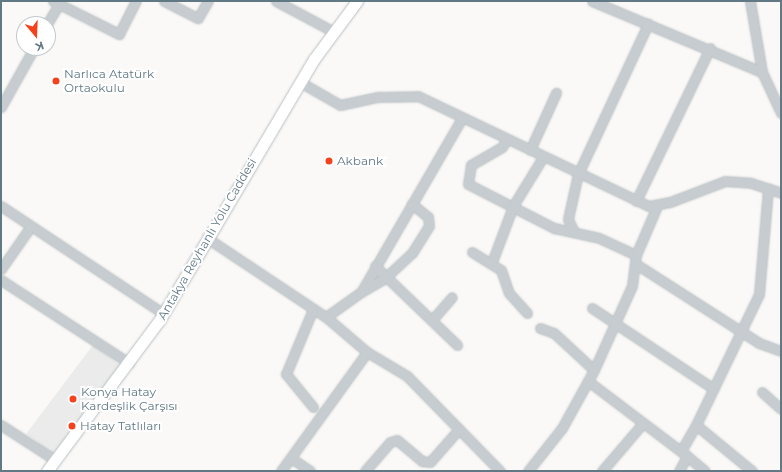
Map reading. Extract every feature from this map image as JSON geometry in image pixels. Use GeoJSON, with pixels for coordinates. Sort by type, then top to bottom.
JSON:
{"type":"FeatureCollection","features":[{"type":"Feature","properties":{"kind":"main road","name":"Antakya Reyhanlı Yolu Caddesi"},"geometry":{"type":"LineString","coordinates":[[47,471],[129,363],[164,314],[207,238],[300,82],[357,1]]}},
{"type":"Feature","properties":{"kind":"street"},"geometry":{"type":"LineString","coordinates":[[50,16],[56,3],[119,34],[136,1]]}},
{"type":"Feature","properties":{"kind":"street"},"geometry":{"type":"LineString","coordinates":[[164,1],[198,18],[208,1]]}},
{"type":"Feature","properties":{"kind":"street"},"geometry":{"type":"LineString","coordinates":[[276,1],[334,32]]}},
{"type":"Feature","properties":{"kind":"street"},"geometry":{"type":"LineString","coordinates":[[592,1],[710,48],[762,72]]}},
{"type":"Feature","properties":{"kind":"street"},"geometry":{"type":"LineString","coordinates":[[750,1],[762,72],[781,113]]}},
{"type":"Feature","properties":{"kind":"street"},"geometry":{"type":"LineString","coordinates":[[574,232],[568,218],[578,174],[648,24]]}},
{"type":"Feature","properties":{"kind":"street"},"geometry":{"type":"LineString","coordinates":[[636,201],[710,48]]}},
{"type":"Feature","properties":{"kind":"street"},"geometry":{"type":"LineString","coordinates":[[1,107],[30,56]]}},
{"type":"Feature","properties":{"kind":"street"},"geometry":{"type":"LineString","coordinates":[[300,82],[340,105],[380,97],[418,96],[636,201],[657,206],[725,181],[768,188],[781,193]]}},
{"type":"Feature","properties":{"kind":"street"},"geometry":{"type":"LineString","coordinates":[[530,150],[556,93]]}},
{"type":"Feature","properties":{"kind":"street"},"geometry":{"type":"LineString","coordinates":[[361,292],[462,118]]}},
{"type":"Feature","properties":{"kind":"street"},"geometry":{"type":"LineString","coordinates":[[507,139],[502,147],[471,165],[467,181],[554,228],[619,245],[636,260],[743,332],[781,351]]}},
{"type":"Feature","properties":{"kind":"street"},"geometry":{"type":"LineString","coordinates":[[492,262],[513,206],[543,157]]}},
{"type":"Feature","properties":{"kind":"street"},"geometry":{"type":"LineString","coordinates":[[679,471],[684,453],[696,425],[743,332],[759,294],[768,188]]}},
{"type":"Feature","properties":{"kind":"street"},"geometry":{"type":"LineString","coordinates":[[326,317],[361,292],[385,278],[412,253],[429,226],[428,217],[412,204]]}},
{"type":"Feature","properties":{"kind":"street"},"geometry":{"type":"LineString","coordinates":[[1,206],[164,314]]}},
{"type":"Feature","properties":{"kind":"street"},"geometry":{"type":"LineString","coordinates":[[528,471],[562,428],[594,370],[614,322],[632,286],[636,260],[657,206]]}},
{"type":"Feature","properties":{"kind":"street"},"geometry":{"type":"LineString","coordinates":[[1,269],[31,226]]}},
{"type":"Feature","properties":{"kind":"street"},"geometry":{"type":"LineString","coordinates":[[207,238],[326,317],[367,352],[408,376],[500,471]]}},
{"type":"Feature","properties":{"kind":"street"},"geometry":{"type":"LineString","coordinates":[[472,252],[492,262],[501,270],[509,293],[527,313]]}},
{"type":"Feature","properties":{"kind":"street"},"geometry":{"type":"LineString","coordinates":[[375,266],[385,278],[458,345]]}},
{"type":"Feature","properties":{"kind":"street"},"geometry":{"type":"LineString","coordinates":[[1,280],[129,363]]}},
{"type":"Feature","properties":{"kind":"street"},"geometry":{"type":"LineString","coordinates":[[432,320],[452,297]]}},
{"type":"Feature","properties":{"kind":"street"},"geometry":{"type":"LineString","coordinates":[[592,308],[714,389]]}},
{"type":"Feature","properties":{"kind":"street"},"geometry":{"type":"LineString","coordinates":[[312,407],[286,374],[313,309]]}},
{"type":"Feature","properties":{"kind":"street"},"geometry":{"type":"LineString","coordinates":[[540,328],[554,333],[594,370]]}},
{"type":"Feature","properties":{"kind":"street"},"geometry":{"type":"LineString","coordinates":[[281,471],[367,352]]}},
{"type":"Feature","properties":{"kind":"street"},"geometry":{"type":"LineString","coordinates":[[588,381],[684,453],[705,471]]}},
{"type":"Feature","properties":{"kind":"street"},"geometry":{"type":"LineString","coordinates":[[762,392],[781,409]]}},
{"type":"Feature","properties":{"kind":"street"},"geometry":{"type":"LineString","coordinates":[[602,471],[643,422]]}},
{"type":"Feature","properties":{"kind":"street"},"geometry":{"type":"LineString","coordinates":[[696,425],[752,471]]}},
{"type":"Feature","properties":{"kind":"street"},"geometry":{"type":"LineString","coordinates":[[1,426],[55,460]]}},
{"type":"Feature","properties":{"kind":"street"},"geometry":{"type":"LineString","coordinates":[[365,471],[390,442],[397,440],[422,461],[430,462],[459,430]]}},
{"type":"Feature","properties":{"kind":"street"},"geometry":{"type":"LineString","coordinates":[[291,458],[310,471]]}},
{"type":"Feature","properties":{"kind":"shaded area","name":"Konya Hatay Kardeşlik Çarşısı"},"geometry":{"type":"Polygon","coordinates":[[[93,345],[120,365],[53,454],[26,434],[93,345]]]}},
{"type":"Feature","properties":{"kind":"place","name":"Narlıca Atatürk Ortaokulu"},"geometry":{"type":"Point","coordinates":[56,81]}},
{"type":"Feature","properties":{"kind":"place","name":"Akbank"},"geometry":{"type":"Point","coordinates":[329,161]}},
{"type":"Feature","properties":{"kind":"place","name":"Konya Hatay Kardeşlik Çarşısı"},"geometry":{"type":"Point","coordinates":[73,399]}},
{"type":"Feature","properties":{"kind":"place","name":"Hatay Tatlıları"},"geometry":{"type":"Point","coordinates":[72,426]}}]}
